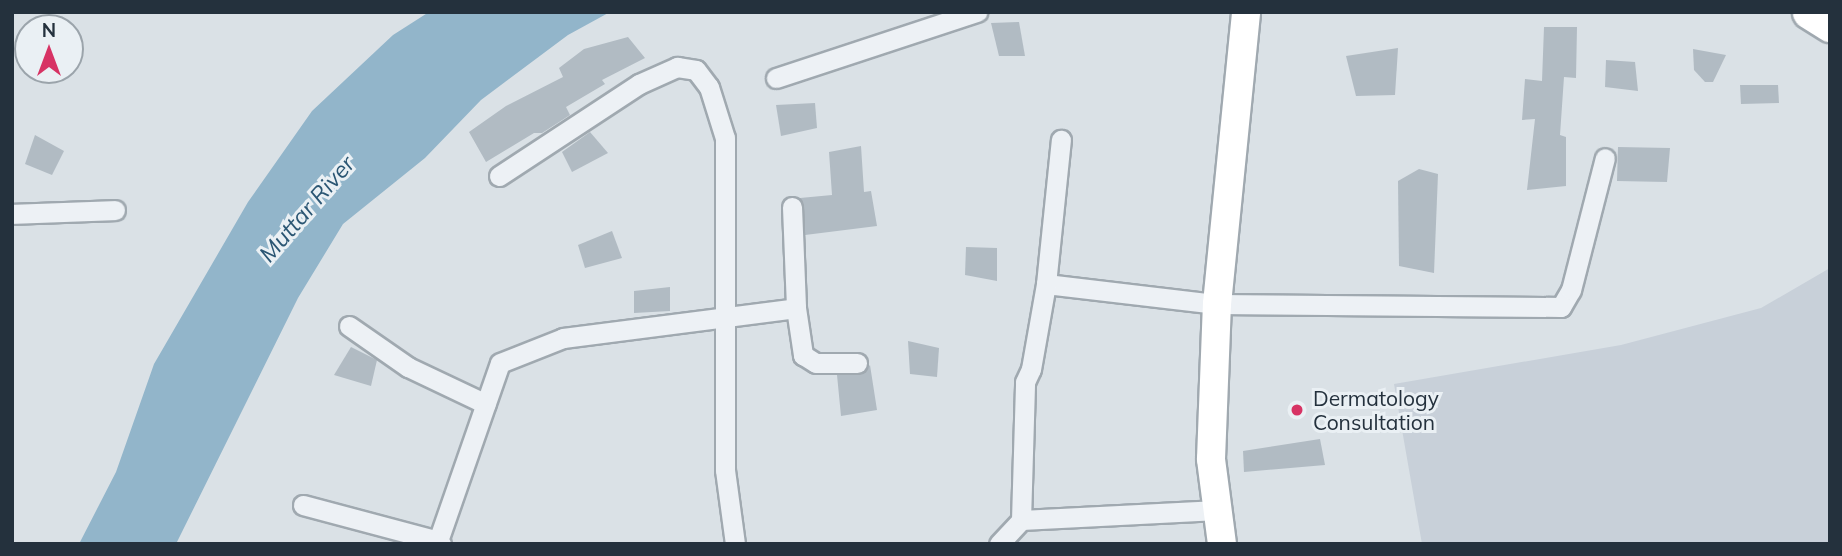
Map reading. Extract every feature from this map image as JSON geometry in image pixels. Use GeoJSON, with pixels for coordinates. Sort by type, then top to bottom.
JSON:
{"type":"FeatureCollection","features":[{"type":"Feature","properties":{"kind":"main road"},"geometry":{"type":"LineString","coordinates":[[1222,544],[1211,459],[1217,304],[1246,12]]}},
{"type":"Feature","properties":{"kind":"street"},"geometry":{"type":"LineString","coordinates":[[776,78],[977,12]]}},
{"type":"Feature","properties":{"kind":"street"},"geometry":{"type":"LineString","coordinates":[[499,176],[639,84],[677,67],[696,70],[709,87],[725,138],[722,320],[725,470],[736,544]]}},
{"type":"Feature","properties":{"kind":"street"},"geometry":{"type":"LineString","coordinates":[[999,544],[1021,520],[1025,382],[1031,369],[1045,284],[1061,140]]}},
{"type":"Feature","properties":{"kind":"street"},"geometry":{"type":"LineString","coordinates":[[1045,284],[1217,304],[1561,307],[1571,290],[1605,158]]}},
{"type":"Feature","properties":{"kind":"street"},"geometry":{"type":"LineString","coordinates":[[792,207],[796,308],[807,360],[857,363]]}},
{"type":"Feature","properties":{"kind":"street"},"geometry":{"type":"LineString","coordinates":[[12,214],[115,210]]}},
{"type":"Feature","properties":{"kind":"street"},"geometry":{"type":"LineString","coordinates":[[303,505],[440,543],[500,362],[563,338],[722,320],[796,308]]}},
{"type":"Feature","properties":{"kind":"street"},"geometry":{"type":"LineString","coordinates":[[349,326],[408,367],[486,404]]}},
{"type":"Feature","properties":{"kind":"street"},"geometry":{"type":"LineString","coordinates":[[1021,520],[1218,510]]}},
{"type":"Feature","properties":{"kind":"shaded area"},"geometry":{"type":"Polygon","coordinates":[[[1830,268],[1830,544],[1422,544],[1394,384],[1621,345],[1761,308],[1830,268]]]}},
{"type":"Feature","properties":{"kind":"water","name":"Muttar River"},"geometry":{"type":"Polygon","coordinates":[[[429,12],[610,12],[568,35],[481,100],[425,158],[343,224],[298,298],[176,544],[79,544],[116,472],[154,364],[248,202],[312,111],[393,35],[429,12]]]}},
{"type":"Feature","properties":{"kind":"building"},"geometry":{"type":"Polygon","coordinates":[[[1019,22],[1025,56],[999,56],[991,23],[1019,22]]]}},
{"type":"Feature","properties":{"kind":"building"},"geometry":{"type":"Polygon","coordinates":[[[1544,27],[1577,27],[1576,78],[1564,77],[1560,135],[1566,137],[1566,186],[1527,190],[1535,119],[1522,120],[1525,79],[1542,81],[1544,27]]]}},
{"type":"Feature","properties":{"kind":"building"},"geometry":{"type":"Polygon","coordinates":[[[628,37],[645,58],[602,80],[605,84],[566,107],[570,115],[486,162],[469,132],[506,106],[563,77],[559,68],[584,49],[628,37]]]}},
{"type":"Feature","properties":{"kind":"building"},"geometry":{"type":"Polygon","coordinates":[[[1398,48],[1395,95],[1356,96],[1346,56],[1398,48]]]}},
{"type":"Feature","properties":{"kind":"building"},"geometry":{"type":"Polygon","coordinates":[[[1693,49],[1726,55],[1713,82],[1705,82],[1694,70],[1693,49]]]}},
{"type":"Feature","properties":{"kind":"building"},"geometry":{"type":"Polygon","coordinates":[[[1606,60],[1635,62],[1638,91],[1605,87],[1606,60]]]}},
{"type":"Feature","properties":{"kind":"building"},"geometry":{"type":"Polygon","coordinates":[[[1740,85],[1778,85],[1779,103],[1741,104],[1740,85]]]}},
{"type":"Feature","properties":{"kind":"building"},"geometry":{"type":"Polygon","coordinates":[[[815,103],[817,128],[781,136],[776,105],[815,103]]]}},
{"type":"Feature","properties":{"kind":"building"},"geometry":{"type":"Polygon","coordinates":[[[590,132],[608,153],[572,172],[562,152],[590,132]]]}},
{"type":"Feature","properties":{"kind":"building"},"geometry":{"type":"Polygon","coordinates":[[[35,135],[64,151],[52,175],[25,164],[35,135]]]}},
{"type":"Feature","properties":{"kind":"building"},"geometry":{"type":"Polygon","coordinates":[[[861,146],[864,192],[871,191],[877,226],[805,235],[800,198],[832,195],[829,152],[861,146]]]}},
{"type":"Feature","properties":{"kind":"building"},"geometry":{"type":"Polygon","coordinates":[[[1618,147],[1670,148],[1667,182],[1617,181],[1618,147]]]}},
{"type":"Feature","properties":{"kind":"building"},"geometry":{"type":"Polygon","coordinates":[[[1419,169],[1438,174],[1434,273],[1399,266],[1398,181],[1419,169]]]}},
{"type":"Feature","properties":{"kind":"building"},"geometry":{"type":"Polygon","coordinates":[[[612,231],[622,258],[585,268],[578,245],[612,231]]]}},
{"type":"Feature","properties":{"kind":"building"},"geometry":{"type":"Polygon","coordinates":[[[966,247],[997,248],[997,281],[965,275],[966,247]]]}},
{"type":"Feature","properties":{"kind":"building"},"geometry":{"type":"Polygon","coordinates":[[[670,287],[670,311],[634,313],[634,291],[670,287]]]}},
{"type":"Feature","properties":{"kind":"building"},"geometry":{"type":"Polygon","coordinates":[[[908,341],[939,348],[937,377],[910,374],[908,341]]]}},
{"type":"Feature","properties":{"kind":"building"},"geometry":{"type":"Polygon","coordinates":[[[351,347],[377,360],[371,386],[334,375],[351,347]]]}},
{"type":"Feature","properties":{"kind":"building"},"geometry":{"type":"Polygon","coordinates":[[[870,365],[877,410],[841,416],[837,375],[862,374],[870,365]]]}},
{"type":"Feature","properties":{"kind":"building"},"geometry":{"type":"Polygon","coordinates":[[[1320,439],[1325,465],[1244,472],[1243,451],[1320,439]]]}},
{"type":"Feature","properties":{"kind":"place","name":"Dermatology Consultation"},"geometry":{"type":"Point","coordinates":[1297,410]}}]}
